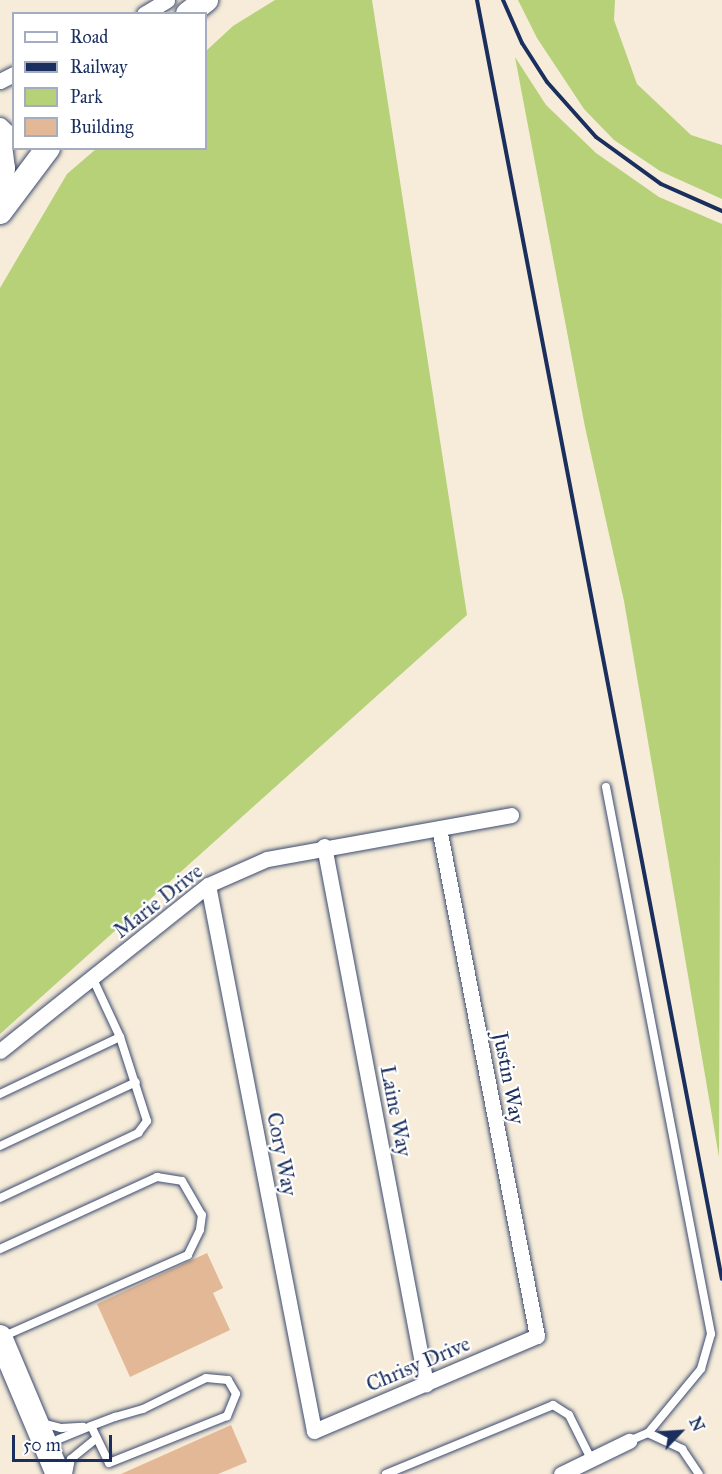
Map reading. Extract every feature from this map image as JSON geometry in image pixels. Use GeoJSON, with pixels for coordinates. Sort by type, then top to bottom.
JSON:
{"type":"FeatureCollection","features":[{"type":"Feature","properties":{"kind":"main road"},"geometry":{"type":"LineString","coordinates":[[191,12],[206,0]]}},
{"type":"Feature","properties":{"kind":"main road"},"geometry":{"type":"LineString","coordinates":[[0,145],[3,168],[0,188]]}},
{"type":"Feature","properties":{"kind":"main road"},"geometry":{"type":"LineString","coordinates":[[0,212],[37,152]]}},
{"type":"Feature","properties":{"kind":"main road"},"geometry":{"type":"LineString","coordinates":[[0,1337],[58,1474]]}},
{"type":"Feature","properties":{"kind":"street"},"geometry":{"type":"LineString","coordinates":[[147,12],[167,0]]}},
{"type":"Feature","properties":{"kind":"street"},"geometry":{"type":"LineString","coordinates":[[0,125],[12,136]]}},
{"type":"Feature","properties":{"kind":"street","name":"Marie Drive"},"geometry":{"type":"LineString","coordinates":[[0,1051],[208,885],[267,859],[324,846],[511,815]]}},
{"type":"Feature","properties":{"kind":"street","name":"Justin Way"},"geometry":{"type":"LineString","coordinates":[[439,828],[537,1336]]}},
{"type":"Feature","properties":{"kind":"street","name":"Laine Way"},"geometry":{"type":"LineString","coordinates":[[324,846],[426,1384]]}},
{"type":"Feature","properties":{"kind":"street","name":"Cory Way"},"geometry":{"type":"LineString","coordinates":[[208,885],[314,1431]]}},
{"type":"Feature","properties":{"kind":"street","name":"Chrisy Drive"},"geometry":{"type":"LineString","coordinates":[[314,1431],[537,1336]]}},
{"type":"Feature","properties":{"kind":"street"},"geometry":{"type":"LineString","coordinates":[[561,1474],[629,1440]]}},
{"type":"Feature","properties":{"kind":"lane"},"geometry":{"type":"LineString","coordinates":[[606,788],[711,1334],[701,1369],[648,1433],[629,1440]]}},
{"type":"Feature","properties":{"kind":"lane"},"geometry":{"type":"LineString","coordinates":[[0,1198],[138,1133],[147,1121],[120,1037],[93,979]]}},
{"type":"Feature","properties":{"kind":"lane"},"geometry":{"type":"LineString","coordinates":[[0,1094],[120,1037]]}},
{"type":"Feature","properties":{"kind":"lane"},"geometry":{"type":"LineString","coordinates":[[0,1146],[136,1082]]}},
{"type":"Feature","properties":{"kind":"lane"},"geometry":{"type":"LineString","coordinates":[[0,1249],[158,1177],[182,1181],[202,1215],[200,1230],[188,1255],[0,1337]]}},
{"type":"Feature","properties":{"kind":"lane"},"geometry":{"type":"LineString","coordinates":[[45,1445],[91,1426],[143,1408],[206,1378],[228,1380],[236,1394],[227,1416],[127,1458],[109,1463],[91,1426]]}},
{"type":"Feature","properties":{"kind":"lane"},"geometry":{"type":"LineString","coordinates":[[386,1474],[553,1405],[569,1415],[591,1459]]}},
{"type":"Feature","properties":{"kind":"lane"},"geometry":{"type":"LineString","coordinates":[[35,1420],[61,1428],[91,1426]]}},
{"type":"Feature","properties":{"kind":"lane"},"geometry":{"type":"LineString","coordinates":[[648,1433],[682,1449],[699,1474]]}},
{"type":"Feature","properties":{"kind":"lane"},"geometry":{"type":"LineString","coordinates":[[68,1474],[71,1460],[97,1438]]}},
{"type":"Feature","properties":{"kind":"green space"},"geometry":{"type":"Polygon","coordinates":[[[275,0],[372,0],[467,615],[0,1034],[0,288],[67,174],[95,150],[207,150],[207,50],[233,26],[275,0]]]}},
{"type":"Feature","properties":{"kind":"green space"},"geometry":{"type":"Polygon","coordinates":[[[518,0],[615,0],[614,20],[637,84],[691,135],[722,145],[722,199],[660,171],[614,140],[584,109],[537,38],[518,0]]]}},
{"type":"Feature","properties":{"kind":"green space"},"geometry":{"type":"Polygon","coordinates":[[[515,57],[546,105],[596,153],[659,197],[722,224],[719,1157],[624,601],[585,427],[515,57]]]}},
{"type":"Feature","properties":{"kind":"building"},"geometry":{"type":"Polygon","coordinates":[[[207,1253],[223,1288],[213,1293],[230,1330],[130,1377],[97,1304],[207,1253]]]}},
{"type":"Feature","properties":{"kind":"building"},"geometry":{"type":"Polygon","coordinates":[[[231,1425],[247,1462],[218,1474],[121,1474],[231,1425]]]}},
{"type":"Feature","properties":{"kind":"railway"},"geometry":{"type":"LineString","coordinates":[[477,0],[722,1279]]}},
{"type":"Feature","properties":{"kind":"railway"},"geometry":{"type":"LineString","coordinates":[[503,0],[522,43],[547,82],[596,137],[661,184],[722,211]]}}]}
